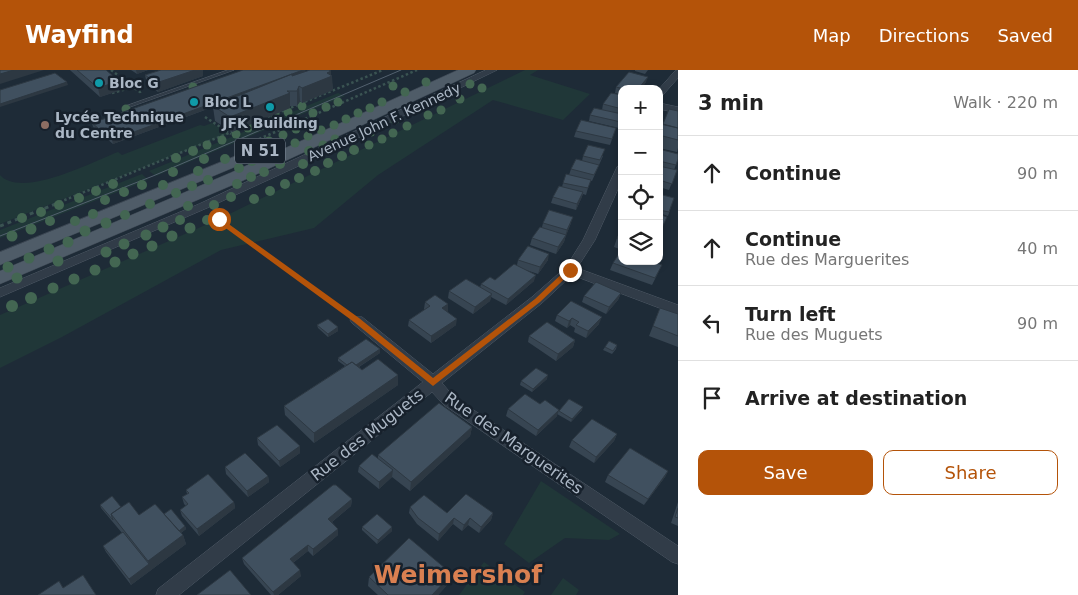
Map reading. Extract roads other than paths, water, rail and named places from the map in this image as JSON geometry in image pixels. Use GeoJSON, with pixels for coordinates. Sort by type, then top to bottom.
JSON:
{"type":"FeatureCollection","features":[{"type":"Feature","properties":{"kind":"main road","name":"Avenue John F. Kennedy"},"geometry":{"type":"LineString","coordinates":[[0,259],[79,228],[286,140],[440,70]]}},
{"type":"Feature","properties":{"kind":"main road","name":"Avenue John F. Kennedy"},"geometry":{"type":"LineString","coordinates":[[0,278],[268,164],[469,70]]}},
{"type":"Feature","properties":{"kind":"street","name":"Avenue John F. Kennedy"},"geometry":{"type":"LineString","coordinates":[[0,293],[229,194],[493,70]]}},
{"type":"Feature","properties":{"kind":"street"},"geometry":{"type":"LineString","coordinates":[[663,90],[678,73]]}},
{"type":"Feature","properties":{"kind":"street"},"geometry":{"type":"LineString","coordinates":[[663,107],[678,110]]}},
{"type":"Feature","properties":{"kind":"street","name":"Rue des Muguets"},"geometry":{"type":"LineString","coordinates":[[166,595],[537,300],[570,270],[589,240],[618,175]]}},
{"type":"Feature","properties":{"kind":"street"},"geometry":{"type":"LineString","coordinates":[[570,270],[678,310]]}},
{"type":"Feature","properties":{"kind":"street","name":"Rue des Marguerites"},"geometry":{"type":"LineString","coordinates":[[357,320],[422,371],[449,401],[678,556]]}},
{"type":"Feature","properties":{"kind":"lane"},"geometry":{"type":"LineString","coordinates":[[128,106],[232,70]]}},
{"type":"Feature","properties":{"kind":"lane","name":"Avenue John F. Kennedy"},"geometry":{"type":"LineString","coordinates":[[0,252],[51,232],[79,228]]}},
{"type":"Feature","properties":{"kind":"tram line"},"geometry":{"type":"LineString","coordinates":[[0,236],[153,176],[401,70]]}},
{"type":"Feature","properties":{"kind":"place","name":"Bloc G"},"geometry":{"type":"Point","coordinates":[99,83]}},
{"type":"Feature","properties":{"kind":"place","name":"Bloc L"},"geometry":{"type":"Point","coordinates":[194,102]}},
{"type":"Feature","properties":{"kind":"place","name":"JFK Building"},"geometry":{"type":"Point","coordinates":[270,107]}},
{"type":"Feature","properties":{"kind":"place","name":"Lycée Technique du Centre"},"geometry":{"type":"Point","coordinates":[45,125]}},
{"type":"Feature","properties":{"kind":"district","name":"Weimershof"},"geometry":{"type":"Point","coordinates":[458,574]}}]}
